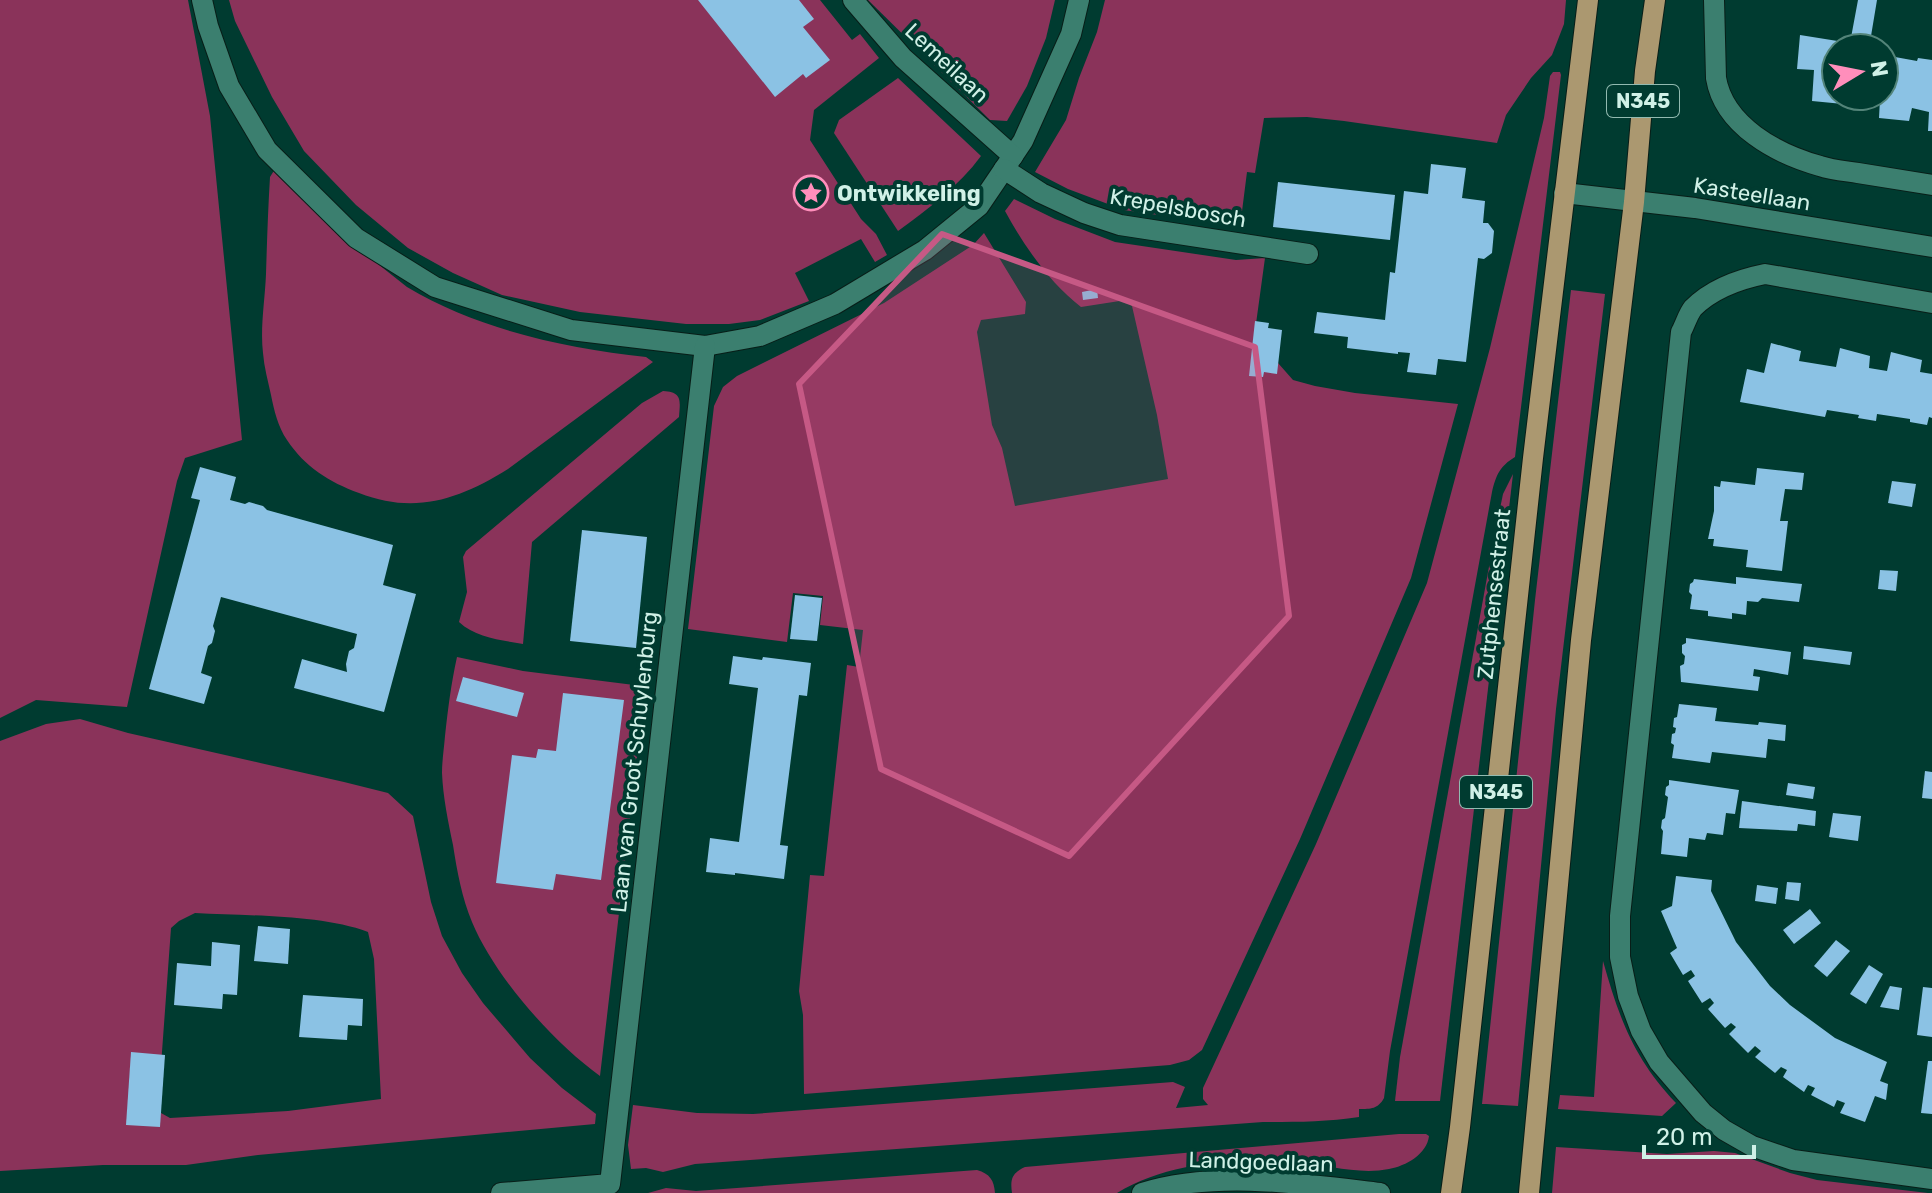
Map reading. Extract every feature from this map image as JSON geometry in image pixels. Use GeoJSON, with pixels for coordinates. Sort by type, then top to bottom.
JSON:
{"type":"FeatureCollection","features":[{"type":"Feature","properties":{"kind":"main road","name":"Zutphensestraat"},"geometry":{"type":"LineString","coordinates":[[1451,1193],[1588,0]]}},
{"type":"Feature","properties":{"kind":"main road","name":"N345"},"geometry":{"type":"LineString","coordinates":[[1529,1193],[1581,640],[1655,0]]}},
{"type":"Feature","properties":{"kind":"street"},"geometry":{"type":"LineString","coordinates":[[202,0],[229,86],[267,150],[356,238],[435,287],[571,330],[705,346],[760,336],[835,304],[925,250],[979,206],[1023,141],[1067,45],[1079,0]]}},
{"type":"Feature","properties":{"kind":"street","name":"Lemeilaan"},"geometry":{"type":"LineString","coordinates":[[853,0],[903,58],[1008,162]]}},
{"type":"Feature","properties":{"kind":"street"},"geometry":{"type":"LineString","coordinates":[[1714,0],[1718,89],[1732,114],[1750,132],[1780,152],[1821,167],[1932,185]]}},
{"type":"Feature","properties":{"kind":"street","name":"Krepelsbosch"},"geometry":{"type":"LineString","coordinates":[[1008,162],[1041,193],[1120,225],[1308,254]]}},
{"type":"Feature","properties":{"kind":"street","name":"Kasteellaan"},"geometry":{"type":"LineString","coordinates":[[1564,193],[1695,208],[1932,247]]}},
{"type":"Feature","properties":{"kind":"street"},"geometry":{"type":"LineString","coordinates":[[1932,303],[1765,274],[1742,279],[1715,292],[1692,309],[1681,332],[1620,916],[1620,957],[1628,996],[1641,1031],[1659,1062],[1703,1113],[1752,1146],[1793,1160],[1932,1179]]}},
{"type":"Feature","properties":{"kind":"street","name":"Laan van Groot Schuylenburg"},"geometry":{"type":"LineString","coordinates":[[501,1193],[610,1184],[705,346]]}},
{"type":"Feature","properties":{"kind":"street","name":"Landgoedlaan"},"geometry":{"type":"LineString","coordinates":[[1142,1193],[1177,1184],[1230,1181],[1298,1183],[1380,1193]]}},
{"type":"Feature","properties":{"kind":"highlighted area"},"geometry":{"type":"Polygon","coordinates":[[[942,234],[1255,347],[1289,616],[1069,856],[881,769],[799,384],[942,234]]]}},
{"type":"Feature","properties":{"kind":"shaded area"},"geometry":{"type":"Polygon","coordinates":[[[0,0],[188,0],[210,116],[242,440],[185,458],[177,481],[127,707],[36,700],[0,718],[0,0]]]}},
{"type":"Feature","properties":{"kind":"shaded area"},"geometry":{"type":"Polygon","coordinates":[[[229,0],[820,0],[852,40],[860,34],[879,58],[814,110],[810,140],[861,219],[876,234],[887,255],[875,262],[861,239],[795,273],[809,301],[760,320],[729,324],[686,324],[580,312],[502,295],[408,248],[356,205],[304,151],[272,97],[235,21],[229,0]]]}},
{"type":"Feature","properties":{"kind":"shaded area"},"geometry":{"type":"Polygon","coordinates":[[[868,0],[1055,0],[1046,38],[1027,86],[1007,121],[990,120],[868,0]]]}},
{"type":"Feature","properties":{"kind":"shaded area"},"geometry":{"type":"Polygon","coordinates":[[[1105,0],[1566,0],[1564,24],[1552,55],[1531,78],[1506,115],[1497,143],[1307,117],[1264,118],[1255,173],[1247,172],[1240,227],[1124,210],[1068,189],[1035,172],[1066,120],[1105,0]]]}},
{"type":"Feature","properties":{"kind":"shaded area"},"geometry":{"type":"Polygon","coordinates":[[[1553,72],[1560,72],[1561,75],[1515,457],[1499,472],[1492,492],[1382,1102],[1374,1108],[1359,1109],[1359,1117],[1335,1120],[1263,1122],[695,1164],[663,1172],[631,1169],[628,1145],[633,1105],[697,1113],[753,1114],[1173,1082],[1185,1087],[1176,1108],[1208,1105],[1203,1099],[1203,1088],[1316,844],[1427,583],[1490,348],[1553,72]]]}},
{"type":"Feature","properties":{"kind":"shaded area"},"geometry":{"type":"Polygon","coordinates":[[[898,78],[981,156],[932,206],[898,231],[834,133],[839,120],[898,78]]]}},
{"type":"Feature","properties":{"kind":"shaded area"},"geometry":{"type":"Polygon","coordinates":[[[275,169],[369,257],[407,287],[435,302],[523,335],[646,357],[653,362],[508,469],[455,496],[399,503],[380,500],[338,484],[310,466],[287,440],[277,418],[265,369],[262,324],[270,177],[275,169]]]}},
{"type":"Feature","properties":{"kind":"shaded area"},"geometry":{"type":"Polygon","coordinates":[[[1014,199],[1115,242],[1236,260],[1265,258],[1255,331],[1293,380],[1355,393],[1458,404],[1411,578],[1300,839],[1202,1050],[1189,1060],[1170,1065],[804,1094],[803,1015],[799,991],[810,875],[824,876],[847,665],[859,667],[863,630],[820,625],[823,596],[793,593],[787,642],[688,629],[714,406],[723,387],[737,376],[884,303],[973,245],[984,233],[1026,302],[1025,314],[981,320],[977,332],[992,425],[1002,448],[1015,506],[1168,479],[1132,306],[1126,300],[1081,307],[1069,297],[1038,263],[1012,224],[1005,211],[1014,199]]]}},
{"type":"Feature","properties":{"kind":"shaded area"},"geometry":{"type":"Polygon","coordinates":[[[1571,290],[1605,294],[1556,709],[1518,1106],[1482,1104],[1535,600],[1571,290]]]}},
{"type":"Feature","properties":{"kind":"shaded area"},"geometry":{"type":"Polygon","coordinates":[[[663,391],[677,395],[679,417],[532,542],[523,644],[481,635],[459,622],[467,592],[463,557],[466,551],[642,403],[663,391]]]}},
{"type":"Feature","properties":{"kind":"shaded area"},"geometry":{"type":"Polygon","coordinates":[[[1513,474],[1440,1101],[1395,1101],[1400,1057],[1496,528],[1503,494],[1513,474]]]}},
{"type":"Feature","properties":{"kind":"shaded area"},"geometry":{"type":"Polygon","coordinates":[[[457,657],[523,671],[634,685],[642,689],[644,699],[600,1076],[563,1045],[527,1007],[495,964],[468,913],[456,865],[442,773],[457,657]]]}},
{"type":"Feature","properties":{"kind":"shaded area"},"geometry":{"type":"Polygon","coordinates":[[[80,719],[388,793],[413,816],[431,902],[442,936],[462,973],[530,1058],[596,1114],[595,1124],[258,1155],[186,1165],[103,1165],[0,1171],[0,741],[46,724],[80,719]],[[195,913],[171,928],[159,1093],[161,1113],[170,1118],[288,1111],[381,1099],[374,959],[368,932],[306,919],[195,913]]]}},
{"type":"Feature","properties":{"kind":"shaded area"},"geometry":{"type":"Polygon","coordinates":[[[1603,961],[1630,1037],[1649,1070],[1676,1103],[1662,1116],[1558,1109],[1560,1095],[1594,1097],[1603,961]]]}},
{"type":"Feature","properties":{"kind":"shaded area"},"geometry":{"type":"Polygon","coordinates":[[[1399,1134],[1429,1136],[1415,1158],[1378,1171],[1297,1162],[1228,1161],[1159,1174],[1117,1193],[1012,1193],[1013,1177],[1025,1167],[1399,1134]]]}},
{"type":"Feature","properties":{"kind":"shaded area"},"geometry":{"type":"Polygon","coordinates":[[[1556,1147],[1667,1154],[1735,1153],[1817,1180],[1928,1193],[1552,1193],[1556,1147]]]}},
{"type":"Feature","properties":{"kind":"shaded area"},"geometry":{"type":"Polygon","coordinates":[[[977,1170],[990,1178],[995,1193],[648,1193],[666,1188],[696,1191],[977,1170]]]}},
{"type":"Feature","properties":{"kind":"building"},"geometry":{"type":"Polygon","coordinates":[[[698,0],[799,0],[814,19],[803,27],[830,60],[806,78],[803,74],[775,97],[698,0]]]}},
{"type":"Feature","properties":{"kind":"building"},"geometry":{"type":"Polygon","coordinates":[[[1858,0],[1877,0],[1872,32],[1852,32],[1858,0]]]}},
{"type":"Feature","properties":{"kind":"building"},"geometry":{"type":"Polygon","coordinates":[[[1800,35],[1820,38],[1820,102],[1812,101],[1814,70],[1797,69],[1800,35]]]}},
{"type":"Feature","properties":{"kind":"building"},"geometry":{"type":"Polygon","coordinates":[[[1900,58],[1932,60],[1932,131],[1928,131],[1929,112],[1912,108],[1909,121],[1879,118],[1879,112],[1900,112],[1900,58]]]}},
{"type":"Feature","properties":{"kind":"building"},"geometry":{"type":"Polygon","coordinates":[[[1431,164],[1466,168],[1462,198],[1485,201],[1483,223],[1488,223],[1494,231],[1492,253],[1484,259],[1478,258],[1466,362],[1438,359],[1436,375],[1407,372],[1410,353],[1347,348],[1348,337],[1314,333],[1317,312],[1385,320],[1390,272],[1395,273],[1404,191],[1428,194],[1431,164]]]}},
{"type":"Feature","properties":{"kind":"building"},"geometry":{"type":"Polygon","coordinates":[[[1278,182],[1395,195],[1390,240],[1273,227],[1278,182]]]}},
{"type":"Feature","properties":{"kind":"building"},"geometry":{"type":"Polygon","coordinates":[[[1097,289],[1098,298],[1083,300],[1082,292],[1097,289]]]}},
{"type":"Feature","properties":{"kind":"building"},"geometry":{"type":"Polygon","coordinates":[[[1255,321],[1269,323],[1268,328],[1282,330],[1277,374],[1264,372],[1263,377],[1249,376],[1255,321]]]}},
{"type":"Feature","properties":{"kind":"building"},"geometry":{"type":"Polygon","coordinates":[[[1771,343],[1801,351],[1799,361],[1836,367],[1840,348],[1870,356],[1869,368],[1887,371],[1891,352],[1922,360],[1920,372],[1932,374],[1932,418],[1929,417],[1927,425],[1877,414],[1876,421],[1827,410],[1825,417],[1740,402],[1747,369],[1764,373],[1771,343]]]}},
{"type":"Feature","properties":{"kind":"building"},"geometry":{"type":"Polygon","coordinates":[[[200,467],[236,477],[230,500],[245,504],[249,502],[267,510],[393,545],[383,585],[416,594],[384,712],[294,688],[302,659],[347,672],[349,651],[354,648],[357,634],[221,597],[212,643],[208,646],[201,673],[212,677],[204,704],[149,689],[200,500],[191,498],[200,467]]]}},
{"type":"Feature","properties":{"kind":"building"},"geometry":{"type":"Polygon","coordinates":[[[1757,468],[1804,473],[1802,490],[1785,489],[1780,521],[1788,521],[1782,571],[1746,567],[1748,550],[1713,546],[1714,539],[1708,539],[1714,511],[1714,486],[1720,487],[1721,481],[1755,485],[1757,468]]]}},
{"type":"Feature","properties":{"kind":"building"},"geometry":{"type":"Polygon","coordinates":[[[1892,481],[1916,484],[1912,507],[1888,503],[1892,481]]]}},
{"type":"Feature","properties":{"kind":"building"},"geometry":{"type":"Polygon","coordinates":[[[582,530],[647,537],[636,648],[570,641],[582,530]]]}},
{"type":"Feature","properties":{"kind":"building"},"geometry":{"type":"Polygon","coordinates":[[[1880,570],[1898,571],[1896,591],[1878,589],[1880,570]]]}},
{"type":"Feature","properties":{"kind":"building"},"geometry":{"type":"Polygon","coordinates":[[[1736,577],[1802,584],[1799,602],[1762,598],[1758,602],[1747,601],[1746,615],[1732,613],[1732,619],[1708,616],[1708,611],[1690,609],[1690,584],[1694,579],[1736,584],[1736,577]]]}},
{"type":"Feature","properties":{"kind":"building"},"geometry":{"type":"Polygon","coordinates":[[[795,595],[822,598],[817,641],[790,639],[795,595]]]}},
{"type":"Feature","properties":{"kind":"building"},"geometry":{"type":"Polygon","coordinates":[[[1686,638],[1791,652],[1788,675],[1754,669],[1753,676],[1760,677],[1758,691],[1681,682],[1680,666],[1684,664],[1685,656],[1682,645],[1686,643],[1686,638]]]}},
{"type":"Feature","properties":{"kind":"building"},"geometry":{"type":"Polygon","coordinates":[[[1804,646],[1852,652],[1850,665],[1803,659],[1804,646]]]}},
{"type":"Feature","properties":{"kind":"building"},"geometry":{"type":"Polygon","coordinates":[[[733,656],[811,663],[807,696],[799,695],[780,845],[788,846],[784,879],[706,872],[710,838],[739,842],[758,688],[729,684],[733,656]]]}},
{"type":"Feature","properties":{"kind":"building"},"geometry":{"type":"Polygon","coordinates":[[[463,677],[524,693],[517,717],[456,701],[463,677]]]}},
{"type":"Feature","properties":{"kind":"building"},"geometry":{"type":"Polygon","coordinates":[[[563,693],[624,700],[601,880],[556,874],[553,890],[496,883],[512,755],[536,758],[538,749],[556,751],[563,693]]]}},
{"type":"Feature","properties":{"kind":"building"},"geometry":{"type":"Polygon","coordinates":[[[1679,704],[1717,708],[1715,721],[1786,725],[1785,741],[1768,739],[1766,758],[1712,752],[1710,763],[1672,758],[1672,734],[1676,728],[1673,727],[1674,718],[1677,717],[1679,704]]]}},
{"type":"Feature","properties":{"kind":"building"},"geometry":{"type":"Polygon","coordinates":[[[1925,771],[1932,772],[1932,799],[1922,798],[1925,771]]]}},
{"type":"Feature","properties":{"kind":"building"},"geometry":{"type":"Polygon","coordinates":[[[1669,780],[1739,790],[1735,814],[1726,813],[1723,835],[1707,833],[1705,840],[1689,838],[1687,857],[1661,854],[1661,828],[1669,780]]]}},
{"type":"Feature","properties":{"kind":"building"},"geometry":{"type":"Polygon","coordinates":[[[1788,783],[1815,787],[1813,799],[1786,795],[1788,783]]]}},
{"type":"Feature","properties":{"kind":"building"},"geometry":{"type":"Polygon","coordinates":[[[1742,801],[1816,811],[1815,826],[1798,824],[1797,831],[1739,828],[1742,801]]]}},
{"type":"Feature","properties":{"kind":"building"},"geometry":{"type":"Polygon","coordinates":[[[1833,813],[1861,816],[1858,841],[1829,837],[1833,813]]]}},
{"type":"Feature","properties":{"kind":"building"},"geometry":{"type":"Polygon","coordinates":[[[1676,876],[1712,880],[1711,891],[1736,942],[1770,986],[1790,1005],[1835,1038],[1887,1062],[1880,1081],[1888,1084],[1886,1100],[1875,1096],[1865,1122],[1840,1113],[1845,1103],[1837,1100],[1834,1107],[1811,1095],[1815,1088],[1808,1085],[1804,1092],[1783,1077],[1787,1070],[1781,1067],[1775,1073],[1755,1057],[1761,1051],[1755,1046],[1748,1053],[1729,1034],[1736,1027],[1731,1023],[1725,1028],[1708,1009],[1714,1003],[1710,998],[1702,1003],[1688,981],[1695,976],[1691,970],[1683,975],[1670,953],[1677,948],[1661,911],[1672,906],[1676,876]]]}},
{"type":"Feature","properties":{"kind":"building"},"geometry":{"type":"Polygon","coordinates":[[[1787,882],[1801,883],[1799,901],[1785,899],[1787,882]]]}},
{"type":"Feature","properties":{"kind":"building"},"geometry":{"type":"Polygon","coordinates":[[[1757,885],[1778,888],[1776,904],[1755,901],[1757,885]]]}},
{"type":"Feature","properties":{"kind":"building"},"geometry":{"type":"Polygon","coordinates":[[[1810,909],[1821,923],[1794,944],[1783,930],[1810,909]]]}},
{"type":"Feature","properties":{"kind":"building"},"geometry":{"type":"Polygon","coordinates":[[[258,926],[290,929],[288,964],[254,961],[258,926]]]}},
{"type":"Feature","properties":{"kind":"building"},"geometry":{"type":"Polygon","coordinates":[[[1836,940],[1850,951],[1827,977],[1814,966],[1836,940]]]}},
{"type":"Feature","properties":{"kind":"building"},"geometry":{"type":"Polygon","coordinates":[[[212,942],[240,945],[237,995],[223,994],[222,1009],[174,1005],[177,963],[211,966],[212,942]]]}},
{"type":"Feature","properties":{"kind":"building"},"geometry":{"type":"Polygon","coordinates":[[[1869,965],[1883,974],[1866,1004],[1850,994],[1869,965]]]}},
{"type":"Feature","properties":{"kind":"building"},"geometry":{"type":"Polygon","coordinates":[[[1890,986],[1902,988],[1899,1010],[1880,1007],[1890,986]]]}},
{"type":"Feature","properties":{"kind":"building"},"geometry":{"type":"Polygon","coordinates":[[[1923,987],[1932,988],[1932,1037],[1917,1035],[1923,987]]]}},
{"type":"Feature","properties":{"kind":"building"},"geometry":{"type":"Polygon","coordinates":[[[303,995],[363,999],[362,1026],[348,1025],[347,1040],[299,1037],[303,995]]]}},
{"type":"Feature","properties":{"kind":"building"},"geometry":{"type":"Polygon","coordinates":[[[131,1052],[165,1055],[160,1127],[126,1125],[131,1052]]]}},
{"type":"Feature","properties":{"kind":"building"},"geometry":{"type":"Polygon","coordinates":[[[1928,1061],[1932,1061],[1932,1114],[1921,1113],[1928,1061]]]}},
{"type":"Feature","properties":{"kind":"place","name":"Ontwikkeling"},"geometry":{"type":"Point","coordinates":[811,193]}}]}
